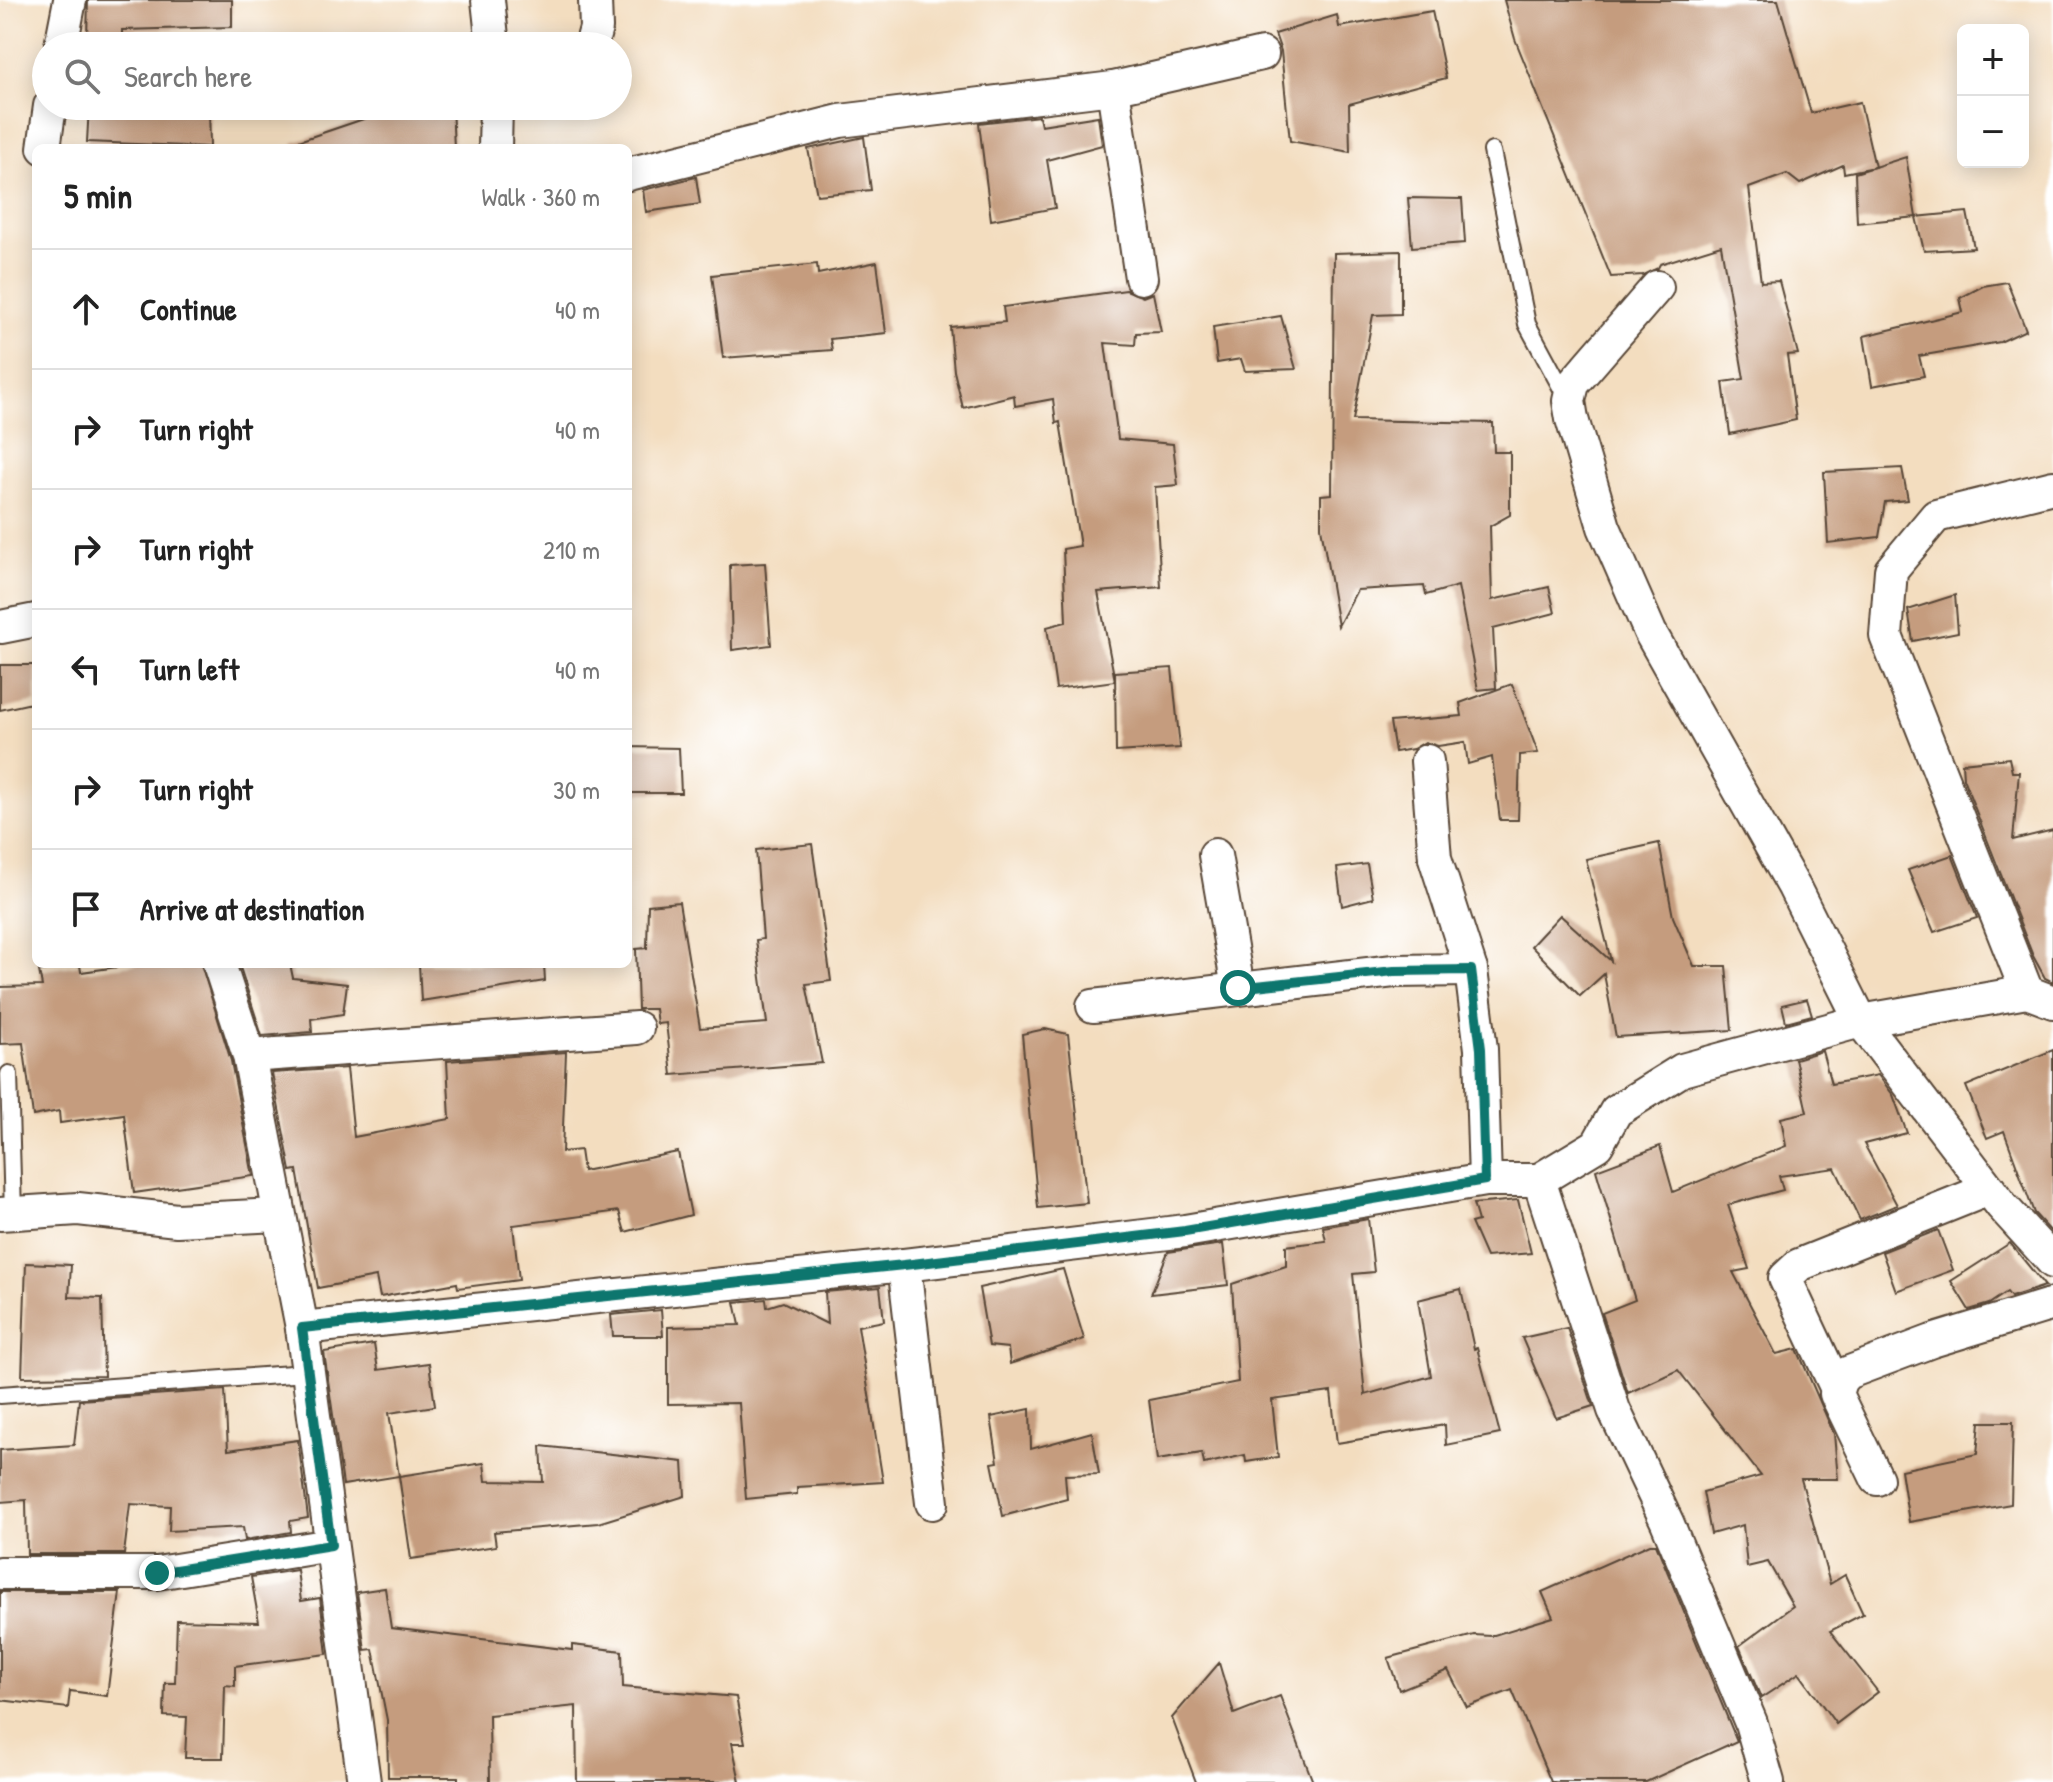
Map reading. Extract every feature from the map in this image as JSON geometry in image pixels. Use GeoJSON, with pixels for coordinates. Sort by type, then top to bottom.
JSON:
{"type":"FeatureCollection","features":[{"type":"Feature","properties":{"kind":"street"},"geometry":{"type":"LineString","coordinates":[[64,32],[70,0]]}},
{"type":"Feature","properties":{"kind":"street"},"geometry":{"type":"LineString","coordinates":[[488,0],[491,32]]}},
{"type":"Feature","properties":{"kind":"street"},"geometry":{"type":"LineString","coordinates":[[595,0],[595,32]]}},
{"type":"Feature","properties":{"kind":"street"},"geometry":{"type":"LineString","coordinates":[[632,173],[840,121],[1113,88],[1262,54]]}},
{"type":"Feature","properties":{"kind":"street"},"geometry":{"type":"LineString","coordinates":[[1113,88],[1141,278]]}},
{"type":"Feature","properties":{"kind":"street"},"geometry":{"type":"LineString","coordinates":[[45,144],[48,120]]}},
{"type":"Feature","properties":{"kind":"street"},"geometry":{"type":"LineString","coordinates":[[495,144],[496,120]]}},
{"type":"Feature","properties":{"kind":"street"},"geometry":{"type":"LineString","coordinates":[[1657,287],[1573,384],[1569,401],[1604,527],[1650,632],[1794,887],[1861,1021],[1989,1189],[2053,1262]]}},
{"type":"Feature","properties":{"kind":"street"},"geometry":{"type":"LineString","coordinates":[[302,1328],[904,1265],[1185,1231],[1485,1180],[1539,1180],[1597,1145],[1616,1111],[1682,1070],[1861,1021],[2040,997],[1886,636],[1891,570],[1936,516],[2053,487]]}},
{"type":"Feature","properties":{"kind":"street"},"geometry":{"type":"LineString","coordinates":[[1,627],[32,621]]}},
{"type":"Feature","properties":{"kind":"street"},"geometry":{"type":"LineString","coordinates":[[1427,761],[1435,858],[1471,970],[1481,1049],[1485,1180]]}},
{"type":"Feature","properties":{"kind":"street"},"geometry":{"type":"LineString","coordinates":[[1215,855],[1238,988]]}},
{"type":"Feature","properties":{"kind":"street"},"geometry":{"type":"LineString","coordinates":[[220,968],[249,1056],[302,1328],[364,1782]]}},
{"type":"Feature","properties":{"kind":"street"},"geometry":{"type":"LineString","coordinates":[[1093,1006],[1394,971],[1471,970]]}},
{"type":"Feature","properties":{"kind":"street"},"geometry":{"type":"LineString","coordinates":[[249,1056],[637,1028]]}},
{"type":"Feature","properties":{"kind":"street"},"geometry":{"type":"LineString","coordinates":[[1539,1180],[1614,1410],[1667,1522],[1751,1723],[1768,1782]]}},
{"type":"Feature","properties":{"kind":"street"},"geometry":{"type":"LineString","coordinates":[[1877,1479],[1785,1278],[1799,1265],[1989,1189]]}},
{"type":"Feature","properties":{"kind":"street"},"geometry":{"type":"LineString","coordinates":[[7,1214],[78,1209],[177,1220],[278,1215]]}},
{"type":"Feature","properties":{"kind":"street"},"geometry":{"type":"LineString","coordinates":[[904,1265],[932,1503]]}},
{"type":"Feature","properties":{"kind":"street"},"geometry":{"type":"LineString","coordinates":[[1836,1387],[1847,1373],[1932,1341],[2053,1304]]}},
{"type":"Feature","properties":{"kind":"street"},"geometry":{"type":"LineString","coordinates":[[0,1573],[157,1573],[331,1545]]}},
{"type":"Feature","properties":{"kind":"lane"},"geometry":{"type":"LineString","coordinates":[[1492,151],[1527,324],[1569,401]]}},
{"type":"Feature","properties":{"kind":"lane"},"geometry":{"type":"LineString","coordinates":[[7,1214],[9,1074]]}},
{"type":"Feature","properties":{"kind":"lane"},"geometry":{"type":"LineString","coordinates":[[0,1395],[306,1373]]}},
{"type":"Feature","properties":{"kind":"building"},"geometry":{"type":"Polygon","coordinates":[[[88,0],[232,0],[232,27],[87,32],[88,0]]]}},
{"type":"Feature","properties":{"kind":"building"},"geometry":{"type":"Polygon","coordinates":[[[1504,0],[1778,0],[1811,113],[1860,102],[1875,167],[1844,173],[1843,165],[1800,184],[1787,174],[1749,188],[1761,282],[1779,281],[1798,354],[1787,355],[1796,420],[1730,434],[1723,382],[1744,379],[1721,245],[1660,264],[1643,275],[1611,277],[1515,39],[1504,0]]]}},
{"type":"Feature","properties":{"kind":"building"},"geometry":{"type":"Polygon","coordinates":[[[1432,11],[1446,78],[1349,104],[1350,152],[1290,141],[1281,51],[1275,34],[1337,15],[1339,27],[1432,11]]]}},
{"type":"Feature","properties":{"kind":"building"},"geometry":{"type":"Polygon","coordinates":[[[1039,116],[1041,125],[1098,116],[1102,145],[1047,160],[1055,208],[991,220],[979,123],[1039,116]]]}},
{"type":"Feature","properties":{"kind":"building"},"geometry":{"type":"Polygon","coordinates":[[[88,120],[209,120],[210,144],[87,142],[88,120]]]}},
{"type":"Feature","properties":{"kind":"building"},"geometry":{"type":"Polygon","coordinates":[[[361,120],[453,120],[454,144],[293,143],[361,120]]]}},
{"type":"Feature","properties":{"kind":"building"},"geometry":{"type":"Polygon","coordinates":[[[864,137],[871,190],[817,195],[808,149],[864,137]]]}},
{"type":"Feature","properties":{"kind":"building"},"geometry":{"type":"Polygon","coordinates":[[[1906,157],[1916,217],[1857,223],[1855,173],[1906,157]]]}},
{"type":"Feature","properties":{"kind":"building"},"geometry":{"type":"Polygon","coordinates":[[[696,177],[700,204],[646,212],[643,190],[696,177]]]}},
{"type":"Feature","properties":{"kind":"building"},"geometry":{"type":"Polygon","coordinates":[[[1408,198],[1462,199],[1465,243],[1412,247],[1408,198]]]}},
{"type":"Feature","properties":{"kind":"building"},"geometry":{"type":"Polygon","coordinates":[[[1967,212],[1974,248],[1924,251],[1916,217],[1967,212]]]}},
{"type":"Feature","properties":{"kind":"building"},"geometry":{"type":"Polygon","coordinates":[[[1401,251],[1401,314],[1373,315],[1353,420],[1493,423],[1494,452],[1510,452],[1510,515],[1490,526],[1492,600],[1549,587],[1555,613],[1493,629],[1496,688],[1478,690],[1458,586],[1426,595],[1424,586],[1357,590],[1338,626],[1321,527],[1321,495],[1332,494],[1334,253],[1401,251]]]}},
{"type":"Feature","properties":{"kind":"building"},"geometry":{"type":"Polygon","coordinates":[[[877,262],[886,333],[830,339],[832,350],[723,358],[712,275],[817,264],[818,274],[877,262]]]}},
{"type":"Feature","properties":{"kind":"building"},"geometry":{"type":"Polygon","coordinates":[[[2007,282],[2026,330],[2000,342],[1919,356],[1924,376],[1872,386],[1864,336],[1963,312],[1960,298],[1983,286],[2007,282]]]}},
{"type":"Feature","properties":{"kind":"building"},"geometry":{"type":"Polygon","coordinates":[[[1126,290],[1143,297],[1153,293],[1161,332],[1136,333],[1135,345],[1105,343],[1118,439],[1173,444],[1178,485],[1155,487],[1161,587],[1098,592],[1115,681],[1056,689],[1047,627],[1066,622],[1063,549],[1080,546],[1060,422],[1056,423],[1053,399],[1015,406],[1014,395],[963,408],[954,371],[950,327],[1005,322],[1003,307],[1126,290]]]}},
{"type":"Feature","properties":{"kind":"building"},"geometry":{"type":"Polygon","coordinates":[[[1281,316],[1296,369],[1245,371],[1241,359],[1217,363],[1213,327],[1281,316]]]}},
{"type":"Feature","properties":{"kind":"building"},"geometry":{"type":"Polygon","coordinates":[[[1902,468],[1908,500],[1885,502],[1879,537],[1828,543],[1824,472],[1902,468]]]}},
{"type":"Feature","properties":{"kind":"building"},"geometry":{"type":"Polygon","coordinates":[[[765,563],[771,645],[732,650],[730,565],[765,563]]]}},
{"type":"Feature","properties":{"kind":"building"},"geometry":{"type":"Polygon","coordinates":[[[1955,595],[1958,632],[1913,641],[1908,610],[1955,595]]]}},
{"type":"Feature","properties":{"kind":"building"},"geometry":{"type":"Polygon","coordinates":[[[0,665],[32,665],[32,703],[0,710],[0,665]]]}},
{"type":"Feature","properties":{"kind":"building"},"geometry":{"type":"Polygon","coordinates":[[[1172,668],[1180,748],[1116,752],[1115,672],[1172,668]]]}},
{"type":"Feature","properties":{"kind":"building"},"geometry":{"type":"Polygon","coordinates":[[[1512,684],[1538,753],[1520,755],[1518,820],[1500,820],[1492,757],[1468,764],[1465,742],[1438,746],[1425,742],[1413,749],[1395,752],[1390,722],[1462,716],[1460,703],[1512,684]]]}},
{"type":"Feature","properties":{"kind":"building"},"geometry":{"type":"Polygon","coordinates":[[[632,747],[679,748],[681,793],[632,793],[632,747]]]}},
{"type":"Feature","properties":{"kind":"building"},"geometry":{"type":"Polygon","coordinates":[[[2009,758],[2012,772],[2019,772],[2013,840],[2053,830],[2053,982],[2045,978],[2033,956],[1963,778],[1962,763],[2009,758]]]}},
{"type":"Feature","properties":{"kind":"building"},"geometry":{"type":"Polygon","coordinates":[[[1659,843],[1673,917],[1694,966],[1726,966],[1732,1030],[1616,1037],[1604,974],[1580,996],[1531,946],[1560,915],[1611,961],[1586,859],[1659,843]]]}},
{"type":"Feature","properties":{"kind":"building"},"geometry":{"type":"Polygon","coordinates":[[[812,844],[831,981],[806,984],[822,1063],[672,1075],[666,1023],[657,1024],[655,1009],[638,1009],[636,949],[647,948],[648,905],[679,902],[700,1028],[767,1023],[756,940],[763,939],[756,850],[812,844]]]}},
{"type":"Feature","properties":{"kind":"building"},"geometry":{"type":"Polygon","coordinates":[[[1952,855],[1977,918],[1934,932],[1908,870],[1952,855]]]}},
{"type":"Feature","properties":{"kind":"building"},"geometry":{"type":"Polygon","coordinates":[[[1367,864],[1373,898],[1342,906],[1337,868],[1367,864]]]}},
{"type":"Feature","properties":{"kind":"building"},"geometry":{"type":"Polygon","coordinates":[[[80,968],[81,972],[110,968],[202,968],[231,1061],[253,1176],[134,1193],[124,1114],[60,1123],[59,1111],[33,1116],[23,1043],[0,1044],[0,987],[42,986],[39,971],[80,968]]]}},
{"type":"Feature","properties":{"kind":"building"},"geometry":{"type":"Polygon","coordinates":[[[240,968],[291,968],[293,978],[347,984],[343,1014],[311,1019],[312,1032],[262,1036],[240,968]]]}},
{"type":"Feature","properties":{"kind":"building"},"geometry":{"type":"Polygon","coordinates":[[[419,968],[544,968],[545,981],[421,1001],[419,968]]]}},
{"type":"Feature","properties":{"kind":"building"},"geometry":{"type":"Polygon","coordinates":[[[1807,999],[1812,1015],[1786,1022],[1782,1005],[1807,999]]]}},
{"type":"Feature","properties":{"kind":"building"},"geometry":{"type":"Polygon","coordinates":[[[1045,1029],[1068,1034],[1087,1203],[1038,1208],[1022,1034],[1045,1029]]]}},
{"type":"Feature","properties":{"kind":"building"},"geometry":{"type":"Polygon","coordinates":[[[2053,1050],[2053,1234],[2034,1213],[2004,1131],[1987,1138],[1966,1086],[2053,1050]]]}},
{"type":"Feature","properties":{"kind":"building"},"geometry":{"type":"Polygon","coordinates":[[[1822,1051],[1831,1084],[1878,1075],[1893,1095],[1907,1133],[1864,1144],[1897,1205],[1860,1220],[1835,1168],[1779,1176],[1783,1190],[1728,1205],[1749,1269],[1733,1272],[1776,1354],[1797,1349],[1834,1434],[1838,1479],[1801,1479],[1830,1584],[1845,1575],[1863,1614],[1830,1631],[1878,1692],[1836,1724],[1799,1673],[1761,1698],[1739,1646],[1793,1606],[1768,1562],[1747,1567],[1743,1525],[1711,1534],[1703,1492],[1761,1476],[1678,1370],[1628,1393],[1602,1313],[1635,1300],[1596,1170],[1660,1146],[1673,1192],[1786,1146],[1781,1118],[1807,1112],[1795,1059],[1822,1051]]]}},
{"type":"Feature","properties":{"kind":"building"},"geometry":{"type":"Polygon","coordinates":[[[566,1052],[562,1152],[580,1150],[583,1171],[678,1152],[691,1215],[625,1232],[619,1211],[513,1225],[519,1280],[458,1288],[457,1283],[380,1297],[376,1277],[318,1288],[297,1170],[291,1171],[272,1073],[347,1068],[354,1137],[450,1119],[447,1061],[566,1052]]]}},
{"type":"Feature","properties":{"kind":"building"},"geometry":{"type":"Polygon","coordinates":[[[1518,1200],[1531,1253],[1486,1257],[1471,1223],[1478,1221],[1473,1204],[1518,1200]]]}},
{"type":"Feature","properties":{"kind":"building"},"geometry":{"type":"Polygon","coordinates":[[[1368,1219],[1374,1272],[1353,1274],[1365,1395],[1431,1376],[1418,1300],[1461,1289],[1474,1349],[1477,1348],[1500,1434],[1446,1445],[1445,1425],[1337,1443],[1331,1392],[1272,1400],[1278,1457],[1246,1462],[1245,1455],[1204,1464],[1202,1453],[1157,1460],[1149,1400],[1238,1382],[1232,1284],[1286,1266],[1286,1246],[1326,1241],[1323,1227],[1368,1219]]]}},
{"type":"Feature","properties":{"kind":"building"},"geometry":{"type":"Polygon","coordinates":[[[1938,1230],[1953,1270],[1896,1291],[1882,1252],[1938,1230]]]}},
{"type":"Feature","properties":{"kind":"building"},"geometry":{"type":"Polygon","coordinates":[[[2010,1243],[2045,1286],[2011,1297],[2007,1292],[1989,1304],[1969,1310],[1951,1281],[2010,1243]]]}},
{"type":"Feature","properties":{"kind":"building"},"geometry":{"type":"Polygon","coordinates":[[[1223,1244],[1228,1285],[1151,1294],[1168,1252],[1223,1244]]]}},
{"type":"Feature","properties":{"kind":"building"},"geometry":{"type":"Polygon","coordinates":[[[26,1263],[71,1265],[69,1297],[102,1298],[104,1376],[22,1377],[26,1263]]]}},
{"type":"Feature","properties":{"kind":"building"},"geometry":{"type":"Polygon","coordinates":[[[1063,1269],[1084,1339],[1010,1364],[1008,1348],[989,1346],[979,1288],[1063,1269]]]}},
{"type":"Feature","properties":{"kind":"building"},"geometry":{"type":"Polygon","coordinates":[[[880,1287],[884,1321],[858,1326],[883,1482],[797,1487],[797,1494],[746,1499],[739,1403],[668,1404],[668,1327],[740,1325],[735,1302],[766,1299],[767,1307],[783,1302],[827,1324],[825,1292],[880,1287]]]}},
{"type":"Feature","properties":{"kind":"building"},"geometry":{"type":"Polygon","coordinates":[[[661,1310],[663,1336],[613,1336],[611,1315],[661,1310]]]}},
{"type":"Feature","properties":{"kind":"building"},"geometry":{"type":"Polygon","coordinates":[[[1567,1328],[1593,1406],[1556,1418],[1522,1338],[1567,1328]]]}},
{"type":"Feature","properties":{"kind":"building"},"geometry":{"type":"Polygon","coordinates":[[[374,1344],[378,1370],[429,1363],[435,1406],[389,1413],[399,1476],[343,1485],[324,1352],[374,1344]]]}},
{"type":"Feature","properties":{"kind":"building"},"geometry":{"type":"Polygon","coordinates":[[[225,1390],[228,1450],[298,1440],[308,1518],[290,1521],[291,1532],[245,1540],[243,1527],[169,1531],[170,1506],[130,1504],[124,1554],[27,1554],[26,1500],[0,1502],[0,1450],[74,1445],[79,1400],[225,1390]]]}},
{"type":"Feature","properties":{"kind":"building"},"geometry":{"type":"Polygon","coordinates":[[[1030,1409],[1031,1449],[1092,1432],[1099,1474],[1065,1475],[1067,1499],[1003,1516],[992,1463],[998,1462],[991,1417],[1030,1409]]]}},
{"type":"Feature","properties":{"kind":"building"},"geometry":{"type":"Polygon","coordinates":[[[1980,1422],[2013,1422],[2011,1504],[1909,1522],[1901,1470],[1977,1454],[1980,1422]]]}},
{"type":"Feature","properties":{"kind":"building"},"geometry":{"type":"Polygon","coordinates":[[[541,1446],[683,1462],[685,1496],[598,1523],[494,1532],[496,1546],[411,1559],[399,1476],[484,1463],[486,1481],[543,1482],[541,1446]]]}},
{"type":"Feature","properties":{"kind":"building"},"geometry":{"type":"Polygon","coordinates":[[[1656,1544],[1737,1741],[1646,1782],[1551,1782],[1512,1690],[1467,1707],[1448,1670],[1399,1690],[1388,1658],[1474,1635],[1491,1636],[1553,1617],[1542,1592],[1656,1544]]]}},
{"type":"Feature","properties":{"kind":"building"},"geometry":{"type":"Polygon","coordinates":[[[297,1570],[301,1601],[320,1598],[327,1654],[235,1666],[235,1686],[225,1685],[223,1758],[185,1758],[187,1717],[164,1716],[165,1683],[175,1683],[177,1620],[259,1622],[251,1577],[297,1570]]]}},
{"type":"Feature","properties":{"kind":"building"},"geometry":{"type":"Polygon","coordinates":[[[385,1588],[391,1628],[572,1650],[572,1645],[622,1651],[623,1687],[736,1697],[745,1743],[732,1743],[740,1782],[577,1782],[576,1706],[489,1715],[490,1782],[458,1782],[458,1777],[388,1777],[387,1720],[373,1649],[365,1650],[357,1592],[385,1588]]]}},
{"type":"Feature","properties":{"kind":"building"},"geometry":{"type":"Polygon","coordinates":[[[0,1592],[120,1592],[107,1696],[70,1691],[68,1708],[0,1700],[0,1592]]]}},
{"type":"Feature","properties":{"kind":"building"},"geometry":{"type":"Polygon","coordinates":[[[1219,1663],[1234,1714],[1280,1696],[1313,1782],[1196,1782],[1172,1718],[1219,1663]]]}},
{"type":"Feature","properties":{"kind":"route"},"geometry":{"type":"LineString","coordinates":[[157,1573],[331,1545],[302,1328],[904,1265],[1185,1231],[1485,1180],[1481,1049],[1471,970],[1394,971],[1238,988]]}}]}
